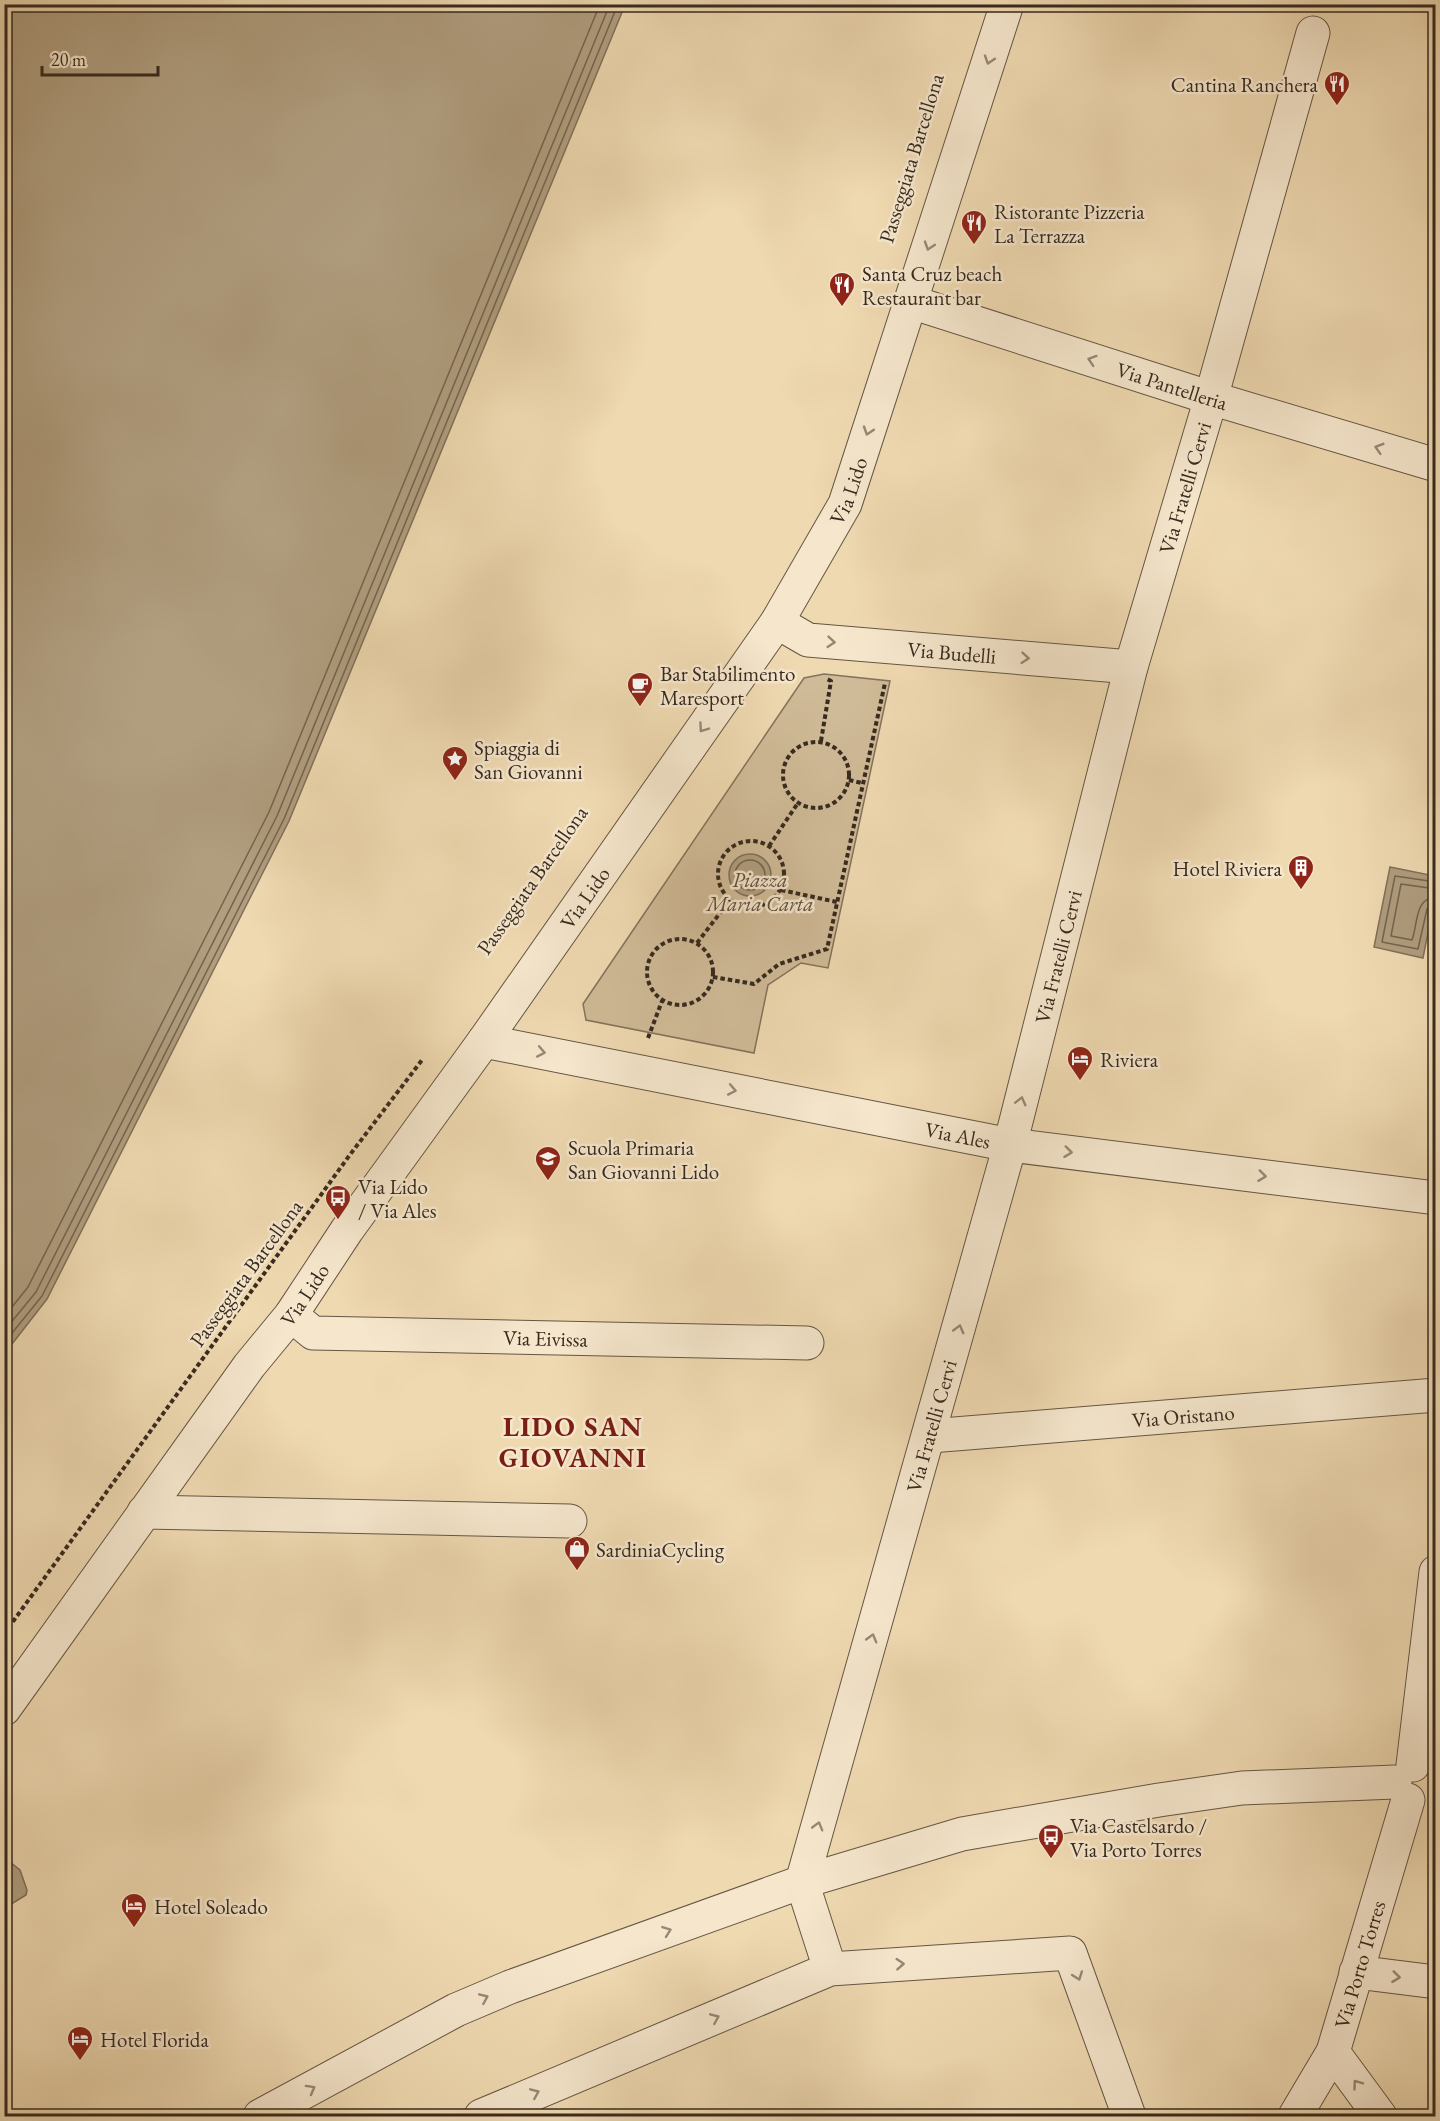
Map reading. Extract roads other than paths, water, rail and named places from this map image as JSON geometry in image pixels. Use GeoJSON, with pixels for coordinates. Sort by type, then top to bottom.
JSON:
{"type":"FeatureCollection","features":[{"type":"Feature","properties":{"kind":"street","name":"Via Lido"},"geometry":{"type":"LineString","coordinates":[[4,1709],[249,1366],[291,1315],[354,1220],[484,1041],[777,622],[845,504],[1007,4]]}},
{"type":"Feature","properties":{"kind":"street","name":"Via Fratelli Cervi"},"geometry":{"type":"LineString","coordinates":[[802,1882],[930,1436],[1010,1145],[1131,667],[1211,398],[1313,33]]}},
{"type":"Feature","properties":{"kind":"street","name":"Via Pantelleria"},"geometry":{"type":"LineString","coordinates":[[911,302],[1211,398],[1436,465]]}},
{"type":"Feature","properties":{"kind":"street","name":"Via Budelli"},"geometry":{"type":"LineString","coordinates":[[777,622],[808,640],[1131,667]]}},
{"type":"Feature","properties":{"kind":"street","name":"Via Ales"},"geometry":{"type":"LineString","coordinates":[[484,1041],[1010,1145],[1436,1198]]}},
{"type":"Feature","properties":{"kind":"street","name":"Via Eivissa"},"geometry":{"type":"LineString","coordinates":[[291,1315],[313,1333],[807,1343]]}},
{"type":"Feature","properties":{"kind":"street","name":"Via Oristano"},"geometry":{"type":"LineString","coordinates":[[930,1436],[1436,1395]]}},
{"type":"Feature","properties":{"kind":"street"},"geometry":{"type":"LineString","coordinates":[[144,1512],[570,1521]]}},
{"type":"Feature","properties":{"kind":"street","name":"Via Porto Torres"},"geometry":{"type":"LineString","coordinates":[[1380,2116],[1333,2052],[1416,1781],[1436,1572]]}},
{"type":"Feature","properties":{"kind":"street"},"geometry":{"type":"LineString","coordinates":[[260,2116],[456,2010],[510,1987],[802,1882],[962,1834],[1242,1788],[1416,1781]]}},
{"type":"Feature","properties":{"kind":"street"},"geometry":{"type":"LineString","coordinates":[[802,1882],[830,1969]]}},
{"type":"Feature","properties":{"kind":"street"},"geometry":{"type":"LineString","coordinates":[[481,2116],[830,1969],[1070,1953],[1128,2113],[1125,2116]]}},
{"type":"Feature","properties":{"kind":"street"},"geometry":{"type":"LineString","coordinates":[[1356,1972],[1436,1982]]}},
{"type":"Feature","properties":{"kind":"street"},"geometry":{"type":"LineString","coordinates":[[1294,2116],[1333,2052]]}},
{"type":"Feature","properties":{"kind":"water"},"geometry":{"type":"Polygon","coordinates":[[[5,4],[625,5],[289,821],[47,1299],[5,1353],[5,4]]]}},
{"type":"Feature","properties":{"kind":"water"},"geometry":{"type":"Polygon","coordinates":[[[750,854],[765,860],[771,875],[765,890],[750,896],[735,890],[729,875],[735,860],[750,854]]]}},
{"type":"Feature","properties":{"kind":"water"},"geometry":{"type":"Polygon","coordinates":[[[1390,867],[1435,876],[1435,897],[1423,958],[1374,947],[1390,867]]]}},
{"type":"Feature","properties":{"kind":"water"},"geometry":{"type":"Polygon","coordinates":[[[5,1858],[20,1870],[27,1890],[26,1895],[5,1908],[5,1858]]]}},
{"type":"Feature","properties":{"kind":"place","name":"Cantina Ranchera"},"geometry":{"type":"Point","coordinates":[1337,107]}},
{"type":"Feature","properties":{"kind":"place","name":"Ristorante Pizzeria La Terrazza"},"geometry":{"type":"Point","coordinates":[974,246]}},
{"type":"Feature","properties":{"kind":"place","name":"Santa Cruz beach Restaurant bar"},"geometry":{"type":"Point","coordinates":[842,308]}},
{"type":"Feature","properties":{"kind":"place","name":"Bar Stabilimento Maresport"},"geometry":{"type":"Point","coordinates":[640,708]}},
{"type":"Feature","properties":{"kind":"place","name":"Spiaggia di San Giovanni"},"geometry":{"type":"Point","coordinates":[455,782]}},
{"type":"Feature","properties":{"kind":"place","name":"Hotel Riviera"},"geometry":{"type":"Point","coordinates":[1301,891]}},
{"type":"Feature","properties":{"kind":"place","name":"Riviera"},"geometry":{"type":"Point","coordinates":[1080,1082]}},
{"type":"Feature","properties":{"kind":"place","name":"Scuola Primaria San Giovanni Lido"},"geometry":{"type":"Point","coordinates":[548,1182]}},
{"type":"Feature","properties":{"kind":"place","name":"Via Lido / Via Ales"},"geometry":{"type":"Point","coordinates":[338,1221]}},
{"type":"Feature","properties":{"kind":"place","name":"SardiniaCycling"},"geometry":{"type":"Point","coordinates":[577,1572]}},
{"type":"Feature","properties":{"kind":"place","name":"Via Castelsardo / Via Porto Torres"},"geometry":{"type":"Point","coordinates":[1051,1860]}},
{"type":"Feature","properties":{"kind":"place","name":"Hotel Soleado"},"geometry":{"type":"Point","coordinates":[134,1929]}},
{"type":"Feature","properties":{"kind":"place","name":"Hotel Florida"},"geometry":{"type":"Point","coordinates":[80,2062]}},
{"type":"Feature","properties":{"kind":"district","name":"LIDO SAN GIOVANNI"},"geometry":{"type":"Point","coordinates":[573,1442]}},
{"type":"Feature","properties":{"kind":"park label","name":"Piazza Maria Carta"},"geometry":{"type":"Point","coordinates":[760,891]}}]}
